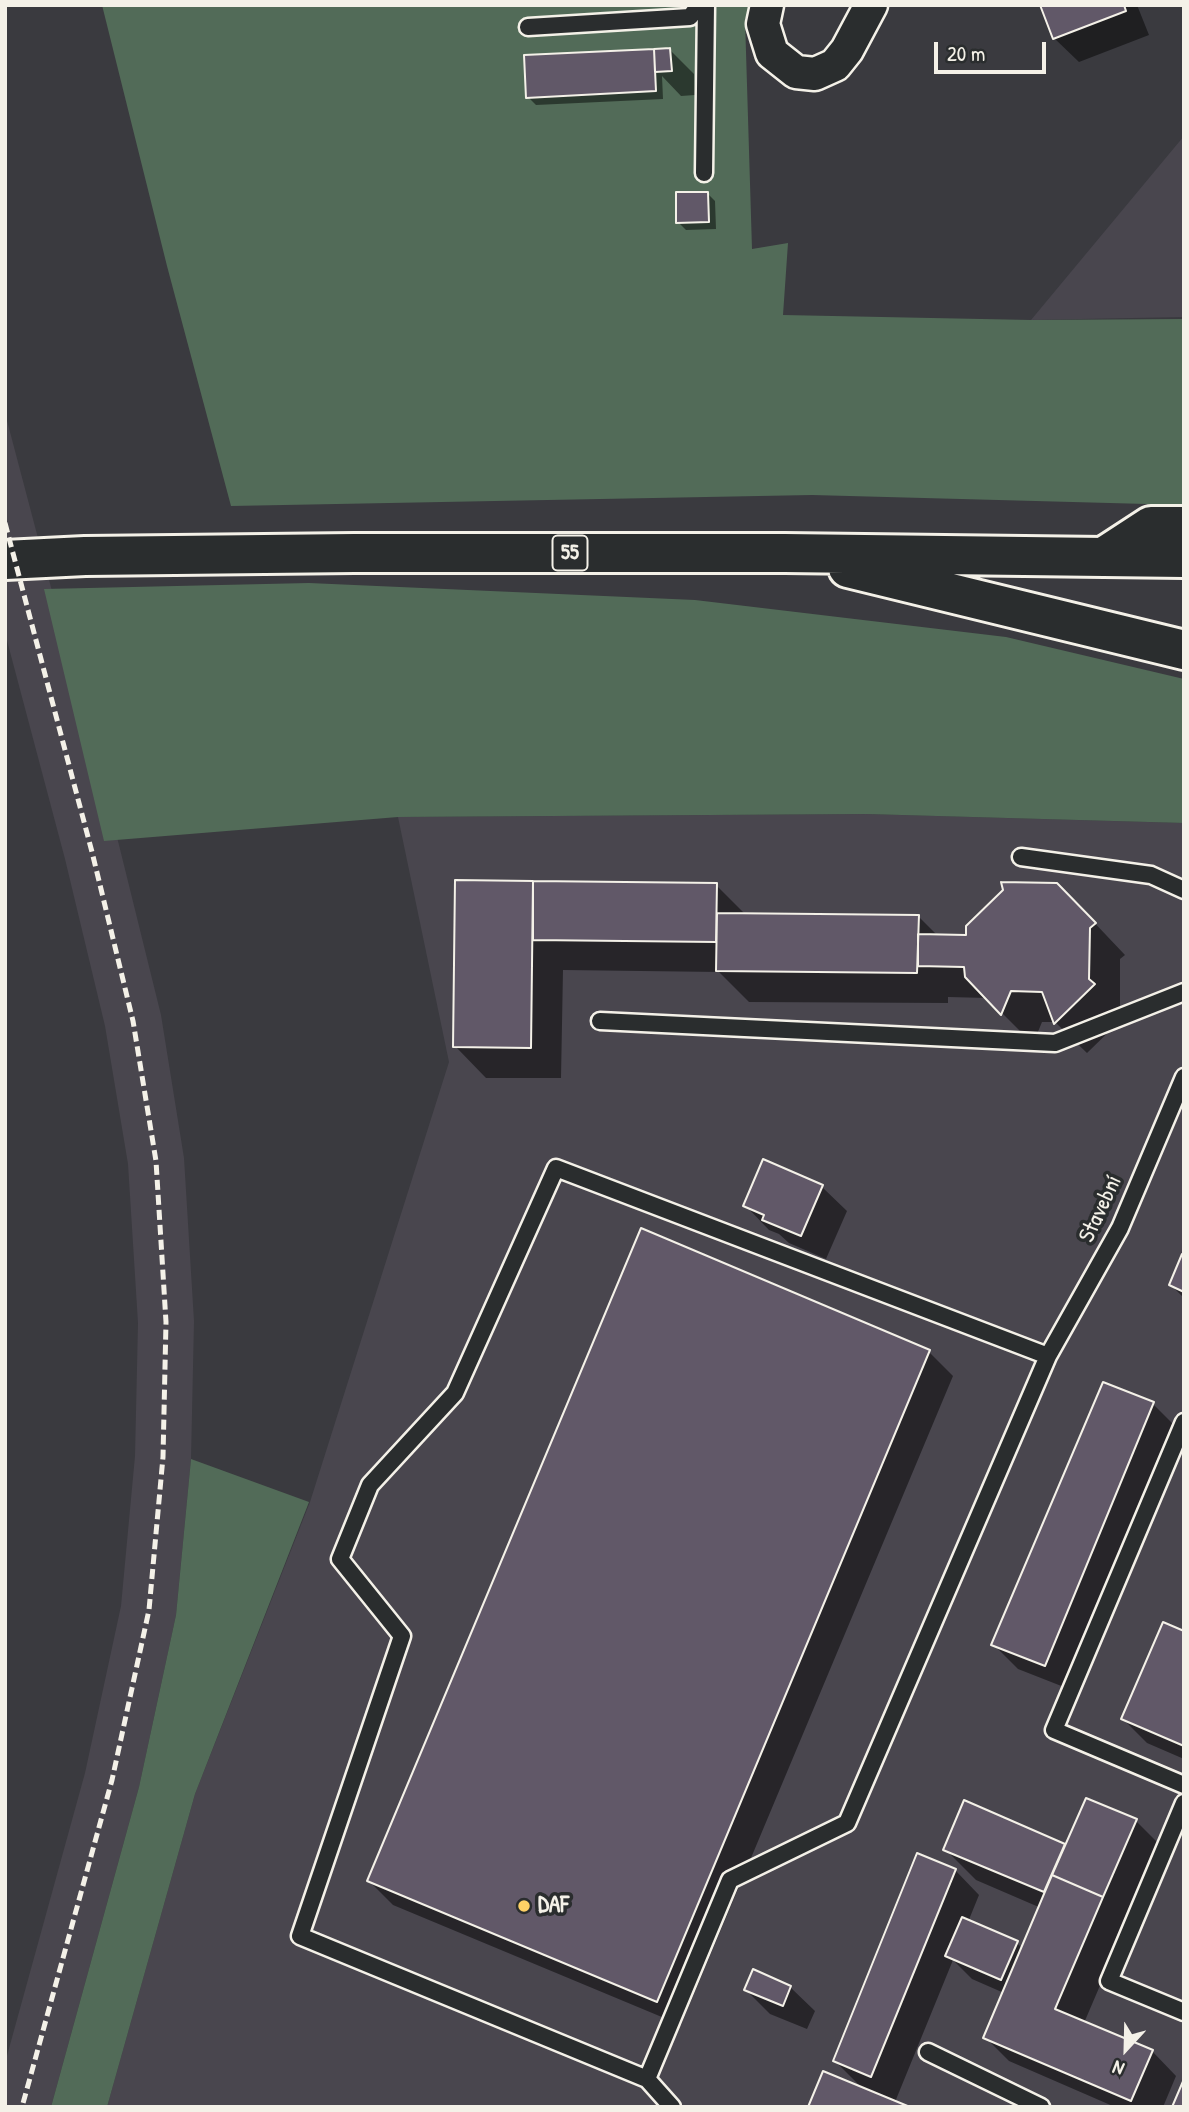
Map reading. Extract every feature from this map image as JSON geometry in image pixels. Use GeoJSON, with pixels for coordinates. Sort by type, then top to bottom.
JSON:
{"type":"FeatureCollection","features":[{"type":"Feature","properties":{"kind":"main road"},"geometry":{"type":"LineString","coordinates":[[1105,556],[1151,526],[1184,526]]}},
{"type":"Feature","properties":{"kind":"main road","name":"55"},"geometry":{"type":"LineString","coordinates":[[5,561],[85,556],[354,553],[785,553],[1184,558]]}},
{"type":"Feature","properties":{"kind":"main road"},"geometry":{"type":"LineString","coordinates":[[785,553],[1184,650]]}},
{"type":"Feature","properties":{"kind":"street"},"geometry":{"type":"LineString","coordinates":[[767,5],[763,24],[772,53],[796,72],[816,74],[835,65],[847,50],[872,5]]}},
{"type":"Feature","properties":{"kind":"lane"},"geometry":{"type":"LineString","coordinates":[[528,27],[690,18],[699,5]]}},
{"type":"Feature","properties":{"kind":"lane"},"geometry":{"type":"LineString","coordinates":[[704,173],[706,5]]}},
{"type":"Feature","properties":{"kind":"lane"},"geometry":{"type":"LineString","coordinates":[[1021,857],[1151,875],[1184,890]]}},
{"type":"Feature","properties":{"kind":"lane"},"geometry":{"type":"LineString","coordinates":[[600,1021],[1055,1043],[1184,992]]}},
{"type":"Feature","properties":{"kind":"lane","name":"Stavební"},"geometry":{"type":"LineString","coordinates":[[647,2079],[730,1880],[848,1823],[1048,1356],[1120,1228],[1184,1077]]}},
{"type":"Feature","properties":{"kind":"lane"},"geometry":{"type":"LineString","coordinates":[[672,2107],[647,2079],[300,1936],[402,1636],[340,1559],[370,1485],[454,1393],[556,1168],[1048,1356]]}},
{"type":"Feature","properties":{"kind":"lane"},"geometry":{"type":"LineString","coordinates":[[1184,1422],[1054,1731],[1184,1785]]}},
{"type":"Feature","properties":{"kind":"lane"},"geometry":{"type":"LineString","coordinates":[[1184,1803],[1110,1981],[1184,2012]]}},
{"type":"Feature","properties":{"kind":"lane"},"geometry":{"type":"LineString","coordinates":[[928,2052],[1041,2107]]}},
{"type":"Feature","properties":{"kind":"shaded area"},"geometry":{"type":"Polygon","coordinates":[[[1184,136],[1184,317],[1031,320],[1184,136]]]}},
{"type":"Feature","properties":{"kind":"shaded area"},"geometry":{"type":"Polygon","coordinates":[[[5,413],[161,1015],[184,1158],[194,1321],[191,1459],[176,1615],[139,1787],[51,2107],[5,2107],[5,2063],[85,1773],[121,1606],[135,1456],[138,1323],[128,1164],[105,1026],[65,859],[5,633],[5,413]]]}},
{"type":"Feature","properties":{"kind":"shaded area"},"geometry":{"type":"Polygon","coordinates":[[[866,814],[1184,823],[1184,2107],[107,2107],[195,1794],[310,1502],[449,1062],[398,817],[866,814]]]}},
{"type":"Feature","properties":{"kind":"green space"},"geometry":{"type":"Polygon","coordinates":[[[102,5],[753,5],[745,19],[752,249],[788,243],[783,315],[1031,320],[1184,319],[1184,505],[812,495],[231,506],[167,266],[102,5]]]}},
{"type":"Feature","properties":{"kind":"green space"},"geometry":{"type":"Polygon","coordinates":[[[309,583],[695,600],[1006,637],[1184,679],[1184,823],[866,814],[398,817],[104,841],[44,589],[309,583]]]}},
{"type":"Feature","properties":{"kind":"green space"},"geometry":{"type":"Polygon","coordinates":[[[191,1459],[309,1502],[195,1794],[107,2107],[51,2107],[139,1787],[176,1615],[191,1459]]]}},
{"type":"Feature","properties":{"kind":"building"},"geometry":{"type":"Polygon","coordinates":[[[1040,5],[1124,5],[1126,11],[1053,39],[1040,5]]]}},
{"type":"Feature","properties":{"kind":"building"},"geometry":{"type":"Polygon","coordinates":[[[670,48],[672,71],[655,72],[654,49],[670,48]]]}},
{"type":"Feature","properties":{"kind":"building"},"geometry":{"type":"Polygon","coordinates":[[[654,49],[656,91],[526,98],[524,55],[654,49]]]}},
{"type":"Feature","properties":{"kind":"building"},"geometry":{"type":"Polygon","coordinates":[[[676,192],[708,192],[709,222],[676,223],[676,192]]]}},
{"type":"Feature","properties":{"kind":"building"},"geometry":{"type":"Polygon","coordinates":[[[455,880],[533,881],[531,1048],[453,1047],[455,880]]]}},
{"type":"Feature","properties":{"kind":"building"},"geometry":{"type":"Polygon","coordinates":[[[533,881],[717,883],[716,942],[533,940],[533,881]]]}},
{"type":"Feature","properties":{"kind":"building"},"geometry":{"type":"Polygon","coordinates":[[[1001,882],[1057,883],[1096,923],[1090,928],[1089,979],[1095,984],[1054,1024],[1042,992],[1011,991],[1001,1015],[965,977],[964,967],[918,966],[918,934],[966,935],[966,926],[1003,890],[1001,882]]]}},
{"type":"Feature","properties":{"kind":"building"},"geometry":{"type":"Polygon","coordinates":[[[717,913],[919,915],[917,973],[716,971],[717,913]]]}},
{"type":"Feature","properties":{"kind":"building"},"geometry":{"type":"Polygon","coordinates":[[[763,1159],[823,1185],[801,1236],[762,1220],[764,1215],[743,1206],[763,1159]]]}},
{"type":"Feature","properties":{"kind":"building"},"geometry":{"type":"Polygon","coordinates":[[[641,1228],[930,1350],[657,2002],[367,1881],[641,1228]]]}},
{"type":"Feature","properties":{"kind":"building"},"geometry":{"type":"Polygon","coordinates":[[[1182,1254],[1184,1255],[1184,1292],[1169,1285],[1182,1254]]]}},
{"type":"Feature","properties":{"kind":"building"},"geometry":{"type":"Polygon","coordinates":[[[1103,1382],[1154,1402],[1045,1666],[991,1645],[1103,1382]]]}},
{"type":"Feature","properties":{"kind":"building"},"geometry":{"type":"Polygon","coordinates":[[[1163,1622],[1184,1631],[1184,1746],[1121,1719],[1163,1622]]]}},
{"type":"Feature","properties":{"kind":"building"},"geometry":{"type":"Polygon","coordinates":[[[1086,1798],[1137,1819],[1103,1897],[1052,1875],[1086,1798]]]}},
{"type":"Feature","properties":{"kind":"building"},"geometry":{"type":"Polygon","coordinates":[[[964,1800],[1065,1844],[1044,1892],[943,1850],[964,1800]]]}},
{"type":"Feature","properties":{"kind":"building"},"geometry":{"type":"Polygon","coordinates":[[[917,1853],[956,1869],[871,2077],[833,2061],[917,1853]]]}},
{"type":"Feature","properties":{"kind":"building"},"geometry":{"type":"Polygon","coordinates":[[[1052,1875],[1103,1897],[1055,2009],[1153,2050],[1131,2101],[983,2038],[1052,1875]]]}},
{"type":"Feature","properties":{"kind":"building"},"geometry":{"type":"Polygon","coordinates":[[[962,1917],[1018,1941],[1001,1980],[945,1956],[962,1917]]]}},
{"type":"Feature","properties":{"kind":"building"},"geometry":{"type":"Polygon","coordinates":[[[753,1969],[791,1986],[783,2006],[744,1990],[753,1969]]]}},
{"type":"Feature","properties":{"kind":"building"},"geometry":{"type":"Polygon","coordinates":[[[823,2071],[910,2107],[808,2107],[823,2071]]]}},
{"type":"Feature","properties":{"kind":"building"},"geometry":{"type":"Polygon","coordinates":[[[1184,2079],[1184,2107],[1172,2107],[1184,2079]]]}},
{"type":"Feature","properties":{"kind":"railway"},"geometry":{"type":"LineString","coordinates":[[5,523],[92,852],[133,1021],[156,1161],[166,1322],[163,1457],[149,1610],[112,1780],[22,2107]]}},
{"type":"Feature","properties":{"kind":"place","name":"DAF"},"geometry":{"type":"Point","coordinates":[524,1906]}}]}
